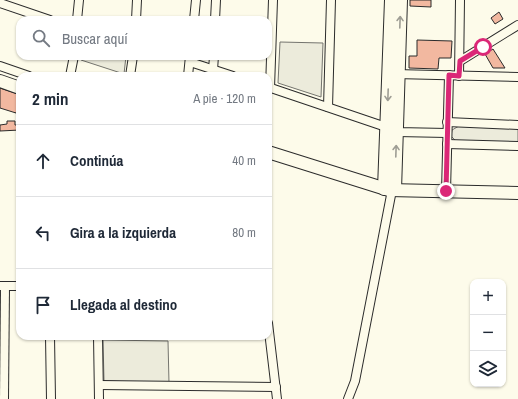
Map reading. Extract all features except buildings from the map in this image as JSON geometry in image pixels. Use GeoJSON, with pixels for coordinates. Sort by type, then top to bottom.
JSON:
{"type":"FeatureCollection","features":[{"type":"Feature","properties":{"kind":"street"},"geometry":{"type":"LineString","coordinates":[[19,0],[19,9]]}},
{"type":"Feature","properties":{"kind":"street"},"geometry":{"type":"LineString","coordinates":[[77,16],[79,0]]}},
{"type":"Feature","properties":{"kind":"street"},"geometry":{"type":"LineString","coordinates":[[136,16],[137,0]]}},
{"type":"Feature","properties":{"kind":"street"},"geometry":{"type":"LineString","coordinates":[[194,16],[196,0]]}},
{"type":"Feature","properties":{"kind":"street"},"geometry":{"type":"LineString","coordinates":[[215,16],[216,0]]}},
{"type":"Feature","properties":{"kind":"street"},"geometry":{"type":"LineString","coordinates":[[271,16],[272,0]]}},
{"type":"Feature","properties":{"kind":"street"},"geometry":{"type":"LineString","coordinates":[[328,107],[331,0]]}},
{"type":"Feature","properties":{"kind":"street"},"geometry":{"type":"LineString","coordinates":[[390,0],[393,73]]}},
{"type":"Feature","properties":{"kind":"street"},"geometry":{"type":"LineString","coordinates":[[348,399],[355,381],[390,190],[393,73],[401,0]]}},
{"type":"Feature","properties":{"kind":"street"},"geometry":{"type":"LineString","coordinates":[[459,76],[460,0]]}},
{"type":"Feature","properties":{"kind":"street"},"geometry":{"type":"LineString","coordinates":[[0,3],[39,16]]}},
{"type":"Feature","properties":{"kind":"street"},"geometry":{"type":"LineString","coordinates":[[460,61],[518,25]]}},
{"type":"Feature","properties":{"kind":"street"},"geometry":{"type":"LineString","coordinates":[[71,72],[73,60]]}},
{"type":"Feature","properties":{"kind":"street"},"geometry":{"type":"LineString","coordinates":[[131,72],[132,60]]}},
{"type":"Feature","properties":{"kind":"street"},"geometry":{"type":"LineString","coordinates":[[188,72],[190,60]]}},
{"type":"Feature","properties":{"kind":"street"},"geometry":{"type":"LineString","coordinates":[[192,60],[220,72]]}},
{"type":"Feature","properties":{"kind":"street"},"geometry":{"type":"LineString","coordinates":[[213,70],[214,60]]}},
{"type":"Feature","properties":{"kind":"street"},"geometry":{"type":"LineString","coordinates":[[270,60],[270,72]]}},
{"type":"Feature","properties":{"kind":"street"},"geometry":{"type":"LineString","coordinates":[[0,66],[17,72]]}},
{"type":"Feature","properties":{"kind":"street"},"geometry":{"type":"LineString","coordinates":[[393,73],[518,77]]}},
{"type":"Feature","properties":{"kind":"street"},"geometry":{"type":"LineString","coordinates":[[446,191],[449,75]]}},
{"type":"Feature","properties":{"kind":"street"},"geometry":{"type":"LineString","coordinates":[[0,81],[16,87]]}},
{"type":"Feature","properties":{"kind":"street"},"geometry":{"type":"LineString","coordinates":[[272,89],[391,129],[447,133]]}},
{"type":"Feature","properties":{"kind":"street"},"geometry":{"type":"LineString","coordinates":[[447,122],[518,125]]}},
{"type":"Feature","properties":{"kind":"street"},"geometry":{"type":"LineString","coordinates":[[447,144],[518,146]]}},
{"type":"Feature","properties":{"kind":"street"},"geometry":{"type":"LineString","coordinates":[[272,153],[390,190],[518,194]]}},
{"type":"Feature","properties":{"kind":"street"},"geometry":{"type":"LineString","coordinates":[[4,399],[2,385],[2,286],[16,286]]}},
{"type":"Feature","properties":{"kind":"street"},"geometry":{"type":"LineString","coordinates":[[50,340],[51,399]]}},
{"type":"Feature","properties":{"kind":"street"},"geometry":{"type":"LineString","coordinates":[[98,340],[99,399]]}},
{"type":"Feature","properties":{"kind":"street"},"geometry":{"type":"LineString","coordinates":[[270,340],[277,399]]}},
{"type":"Feature","properties":{"kind":"street"},"geometry":{"type":"LineString","coordinates":[[99,386],[276,387]]}},
{"type":"Feature","properties":{"kind":"shaded area"},"geometry":{"type":"Polygon","coordinates":[[[280,42],[323,43],[321,97],[278,83],[280,42]]]}},
{"type":"Feature","properties":{"kind":"shaded area"},"geometry":{"type":"Polygon","coordinates":[[[81,60],[126,60],[124,72],[118,72],[81,60]]]}},
{"type":"Feature","properties":{"kind":"shaded area"},"geometry":{"type":"Polygon","coordinates":[[[459,126],[518,128],[518,143],[456,141],[451,136],[452,130],[459,126]]]}},
{"type":"Feature","properties":{"kind":"shaded area"},"geometry":{"type":"Polygon","coordinates":[[[103,340],[168,341],[169,383],[104,381],[103,340]]]}},
{"type":"Feature","properties":{"kind":"route"},"geometry":{"type":"LineString","coordinates":[[446,191],[449,75],[459,76],[460,61],[483,47]]}}]}
